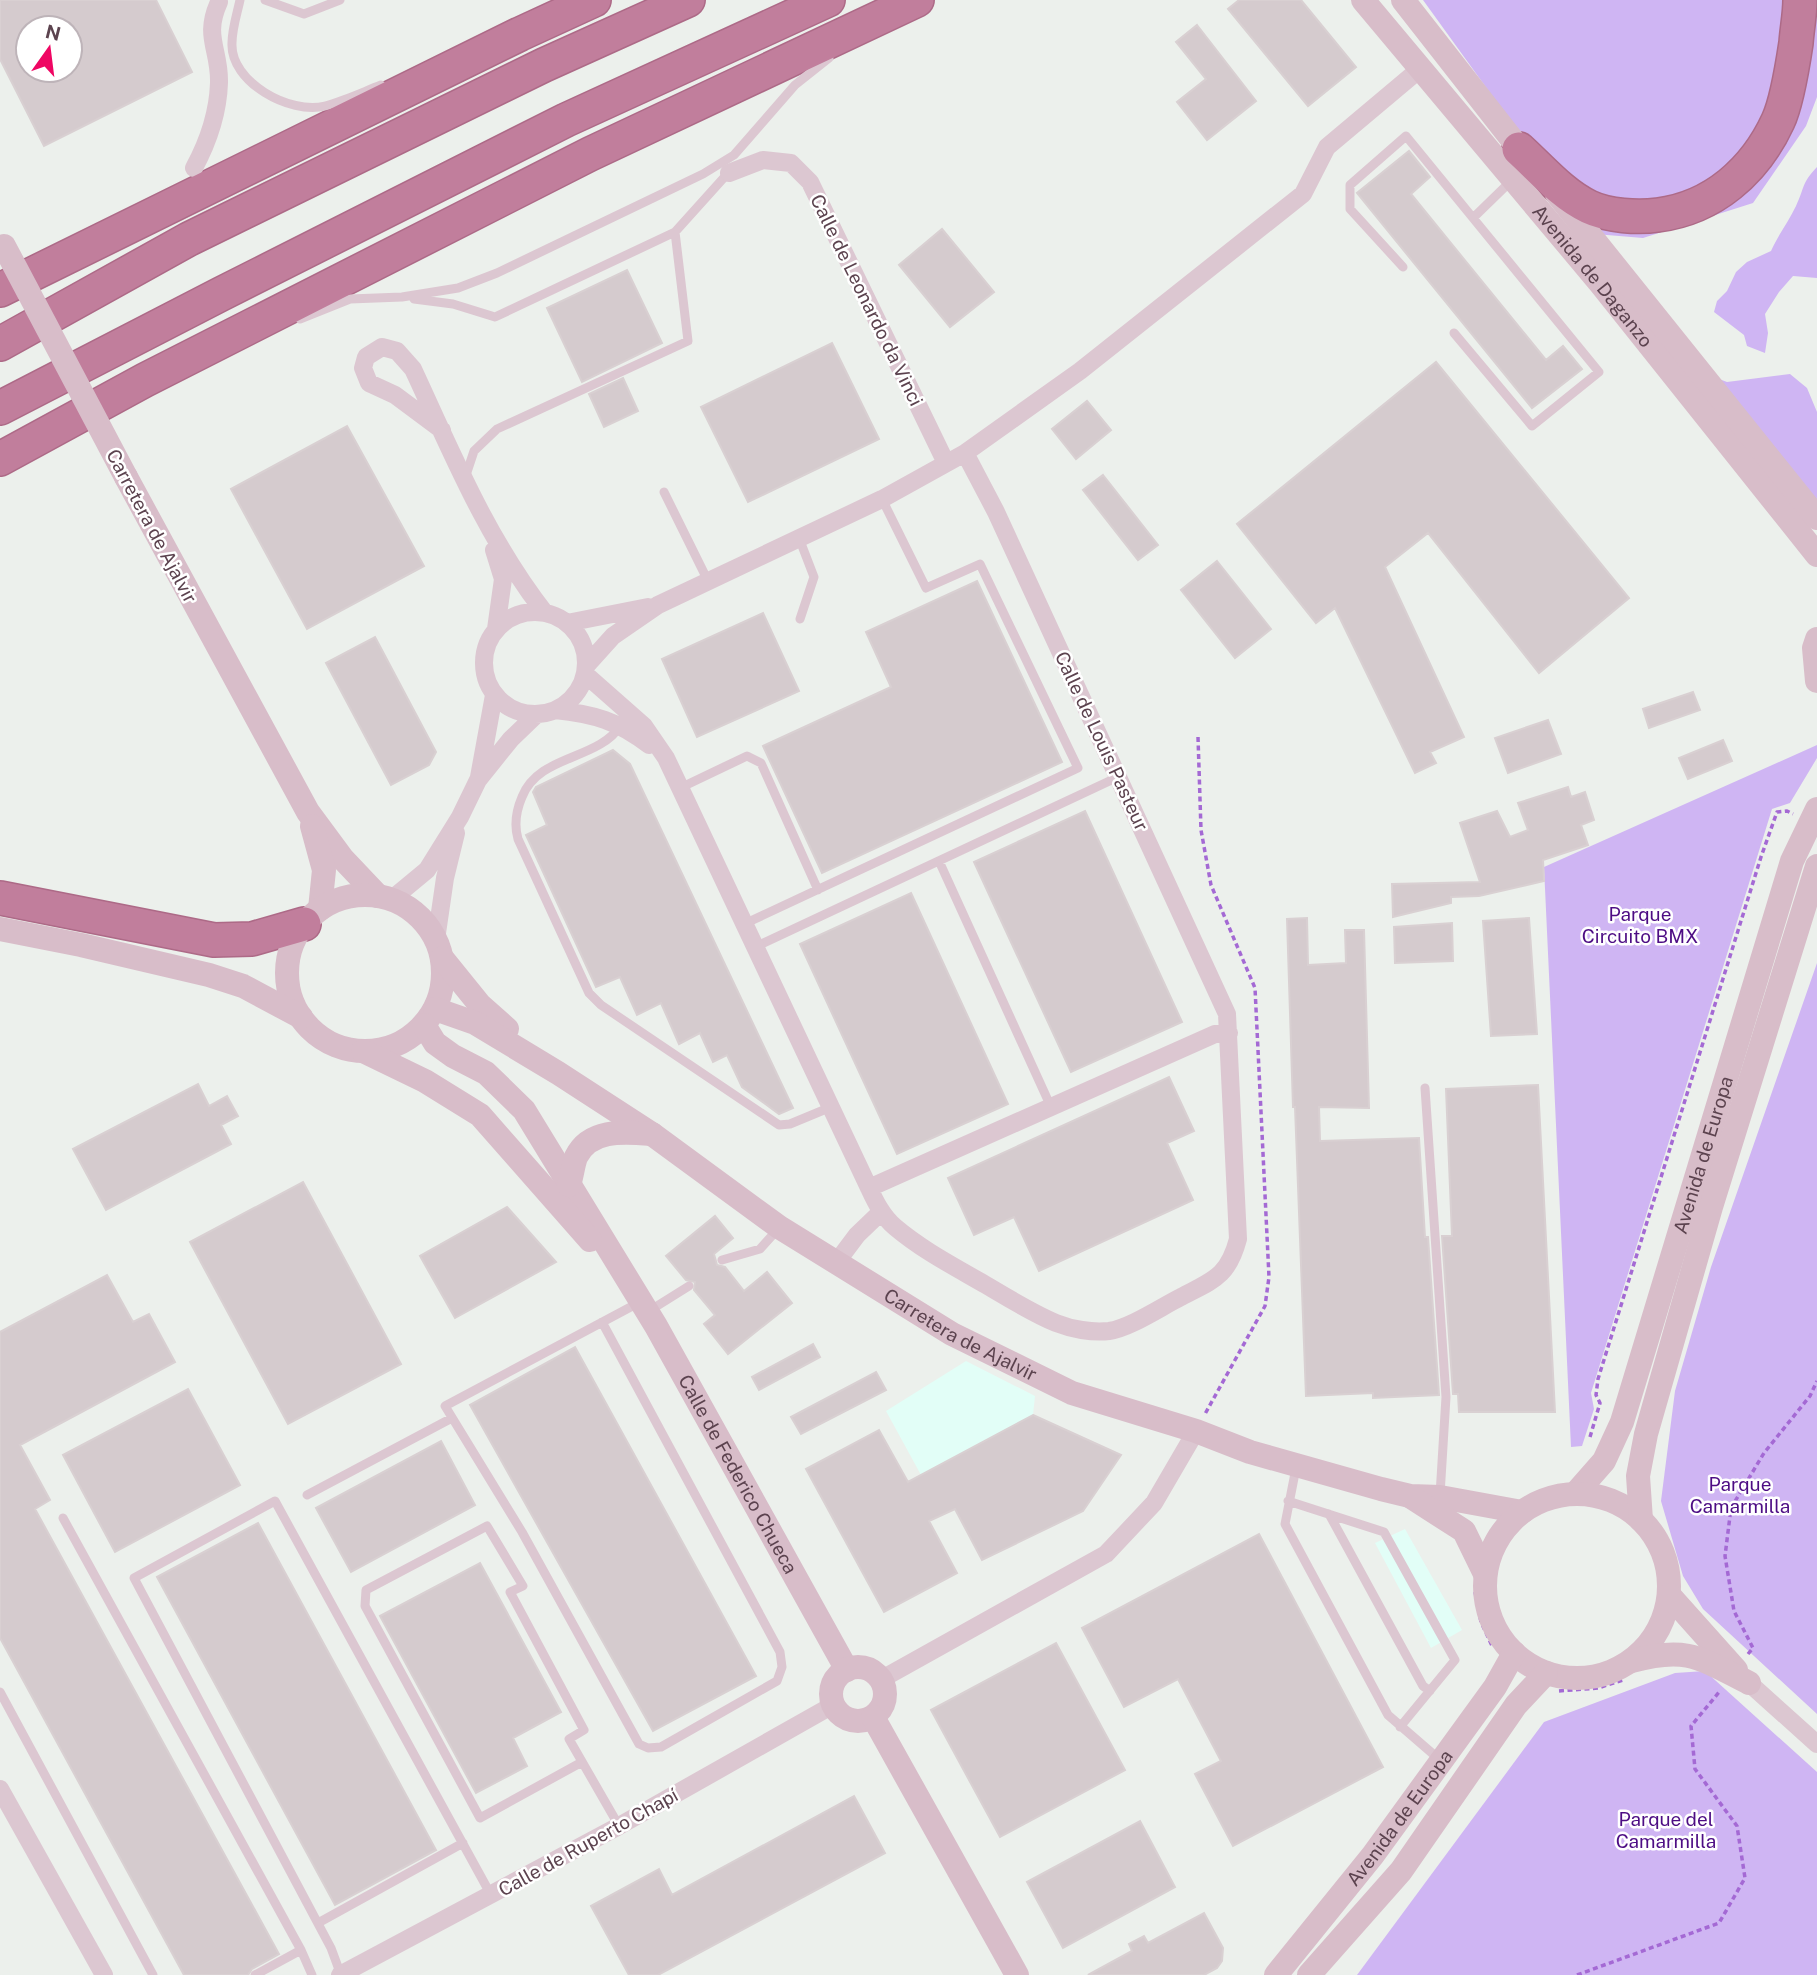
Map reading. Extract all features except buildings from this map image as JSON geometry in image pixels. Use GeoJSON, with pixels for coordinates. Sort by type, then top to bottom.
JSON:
{"type":"FeatureCollection","features":[{"type":"Feature","properties":{"kind":"highway"},"geometry":{"type":"LineString","coordinates":[[0,290],[594,0]]}},
{"type":"Feature","properties":{"kind":"highway"},"geometry":{"type":"LineString","coordinates":[[0,344],[189,239],[544,65],[688,0]]}},
{"type":"Feature","properties":{"kind":"highway"},"geometry":{"type":"LineString","coordinates":[[0,408],[566,120],[828,0]]}},
{"type":"Feature","properties":{"kind":"highway"},"geometry":{"type":"LineString","coordinates":[[0,459],[145,380],[590,153],[917,0]]}},
{"type":"Feature","properties":{"kind":"highway"},"geometry":{"type":"LineString","coordinates":[[1516,165],[1590,208],[1646,216],[1676,213],[1702,203],[1730,187],[1752,163],[1779,120],[1794,59],[1800,0]]}},
{"type":"Feature","properties":{"kind":"highway"},"geometry":{"type":"LineString","coordinates":[[0,302],[174,204]]}},
{"type":"Feature","properties":{"kind":"highway"},"geometry":{"type":"LineString","coordinates":[[0,898],[214,940],[252,939],[312,917]]}},
{"type":"Feature","properties":{"kind":"street","name":"Avenida de Daganzo"},"geometry":{"type":"LineString","coordinates":[[1363,0],[1421,68],[1516,165],[1817,519]]}},
{"type":"Feature","properties":{"kind":"street","name":"Avenida de Daganzo"},"geometry":{"type":"LineString","coordinates":[[1403,0],[1600,283],[1817,555]]}},
{"type":"Feature","properties":{"kind":"street"},"geometry":{"type":"LineString","coordinates":[[194,168],[206,145],[218,95],[218,61],[211,37],[211,19],[221,1]]}},
{"type":"Feature","properties":{"kind":"street"},"geometry":{"type":"LineString","coordinates":[[585,670],[613,636],[658,605],[882,499],[965,453],[1080,371],[1303,194],[1328,147],[1421,68]]}},
{"type":"Feature","properties":{"kind":"street","name":"Calle de Leonardo da Vinci"},"geometry":{"type":"LineString","coordinates":[[729,173],[763,160],[791,163],[810,182],[946,463]]}},
{"type":"Feature","properties":{"kind":"street","name":"Carretera de Ajalvir"},"geometry":{"type":"LineString","coordinates":[[2,242],[126,477],[309,812],[342,858],[385,898]]}},
{"type":"Feature","properties":{"kind":"street"},"geometry":{"type":"LineString","coordinates":[[442,430],[395,395],[369,383],[363,368],[366,357],[382,347],[397,351],[413,369],[442,430],[485,524],[503,579],[496,629],[487,644],[483,661],[486,679],[494,695],[513,709],[546,712]]}},
{"type":"Feature","properties":{"kind":"street","name":"Calle de Louis Pasteur"},"geometry":{"type":"LineString","coordinates":[[585,670],[643,726],[666,758],[869,1188],[881,1212],[895,1227],[935,1255],[1056,1323],[1085,1330],[1109,1331],[1128,1324],[1209,1282],[1225,1271],[1233,1258],[1238,1239],[1227,1014],[1002,525],[965,453]]}},
{"type":"Feature","properties":{"kind":"street"},"geometry":{"type":"LineString","coordinates":[[485,524],[524,586],[545,613]]}},
{"type":"Feature","properties":{"kind":"street"},"geometry":{"type":"LineString","coordinates":[[567,623],[658,605]]}},
{"type":"Feature","properties":{"kind":"street"},"geometry":{"type":"LineString","coordinates":[[385,898],[427,870],[460,817],[478,780],[511,739],[546,712],[569,702],[579,689],[585,670],[584,650],[578,635],[567,623],[545,613],[527,612],[510,618],[496,629]]}},
{"type":"Feature","properties":{"kind":"street"},"geometry":{"type":"LineString","coordinates":[[1817,639],[1814,648],[1817,681]]}},
{"type":"Feature","properties":{"kind":"street"},"geometry":{"type":"LineString","coordinates":[[478,780],[494,695]]}},
{"type":"Feature","properties":{"kind":"street","name":"Calle de Louis Pasteur"},"geometry":{"type":"LineString","coordinates":[[546,712],[588,713],[621,726],[666,758]]}},
{"type":"Feature","properties":{"kind":"street","name":"Carretera de Ajalvir"},"geometry":{"type":"LineString","coordinates":[[309,812],[324,870],[312,917]]}},
{"type":"Feature","properties":{"kind":"street","name":"Avenida de Europa"},"geometry":{"type":"LineString","coordinates":[[1571,1489],[1604,1461],[1622,1422],[1808,813]]}},
{"type":"Feature","properties":{"kind":"street"},"geometry":{"type":"LineString","coordinates":[[363,1051],[386,1048],[407,1039],[430,1017],[443,984],[439,949],[444,878],[460,817]]}},
{"type":"Feature","properties":{"kind":"street","name":"Avenida de Europa"},"geometry":{"type":"LineString","coordinates":[[1641,1520],[1639,1476],[1646,1434],[1715,1195],[1817,866]]}},
{"type":"Feature","properties":{"kind":"street"},"geometry":{"type":"LineString","coordinates":[[439,949],[425,923],[410,909],[385,898],[357,895],[338,900],[312,917],[292,946],[287,970],[290,995],[301,1017],[318,1035],[339,1047],[363,1051],[425,1081],[480,1115],[639,1298]]}},
{"type":"Feature","properties":{"kind":"street"},"geometry":{"type":"LineString","coordinates":[[0,929],[209,975],[243,986],[301,1017]]}},
{"type":"Feature","properties":{"kind":"street","name":"Carretera de Ajalvir"},"geometry":{"type":"LineString","coordinates":[[439,949],[480,1005],[558,1073]]}},
{"type":"Feature","properties":{"kind":"street"},"geometry":{"type":"LineString","coordinates":[[430,1017],[436,1043],[453,1056],[486,1073],[524,1110],[639,1298]]}},
{"type":"Feature","properties":{"kind":"street","name":"Carretera de Ajalvir"},"geometry":{"type":"LineString","coordinates":[[430,1017],[475,1023],[652,1134],[779,1227],[836,1263],[952,1334],[1072,1393],[1196,1431],[1250,1452],[1410,1496],[1440,1497],[1516,1512]]}},
{"type":"Feature","properties":{"kind":"street"},"geometry":{"type":"LineString","coordinates":[[869,1188],[1215,1034],[1229,1033]]}},
{"type":"Feature","properties":{"kind":"street"},"geometry":{"type":"LineString","coordinates":[[569,1185],[576,1157],[588,1142],[603,1135],[622,1132],[652,1134]]}},
{"type":"Feature","properties":{"kind":"street"},"geometry":{"type":"LineString","coordinates":[[836,1263],[857,1234],[881,1212]]}},
{"type":"Feature","properties":{"kind":"street","name":"Calle de Federico Chueca"},"geometry":{"type":"LineString","coordinates":[[639,1298],[847,1670]]}},
{"type":"Feature","properties":{"kind":"street"},"geometry":{"type":"LineString","coordinates":[[880,1680],[1106,1554],[1154,1503],[1196,1431]]}},
{"type":"Feature","properties":{"kind":"street"},"geometry":{"type":"LineString","coordinates":[[1631,1668],[1657,1632],[1667,1608],[1669,1595],[1667,1567],[1657,1542],[1641,1520],[1621,1506],[1571,1489],[1516,1512],[1482,1566],[1487,1607],[1504,1656],[1529,1665],[1549,1684],[1631,1668],[1657,1654],[1675,1653],[1701,1658],[1742,1676]]}},
{"type":"Feature","properties":{"kind":"street","name":"Carretera de Ajalvir"},"geometry":{"type":"LineString","coordinates":[[1410,1496],[1464,1531],[1482,1566]]}},
{"type":"Feature","properties":{"kind":"street"},"geometry":{"type":"LineString","coordinates":[[1669,1595],[1742,1676],[1817,1744]]}},
{"type":"Feature","properties":{"kind":"street","name":"Avenida de Europa"},"geometry":{"type":"LineString","coordinates":[[1276,1975],[1373,1855],[1495,1687],[1504,1656]]}},
{"type":"Feature","properties":{"kind":"street"},"geometry":{"type":"LineString","coordinates":[[865,1668],[880,1680],[885,1692],[884,1701],[873,1717],[858,1721],[849,1720],[833,1705],[832,1685],[836,1678],[847,1670],[865,1668]]}},
{"type":"Feature","properties":{"kind":"street","name":"Avenida de Europa"},"geometry":{"type":"LineString","coordinates":[[1309,1975],[1401,1871],[1516,1705],[1549,1684]]}},
{"type":"Feature","properties":{"kind":"street","name":"Calle de Ruperto Chapí"},"geometry":{"type":"LineString","coordinates":[[340,1975],[619,1826],[833,1705]]}},
{"type":"Feature","properties":{"kind":"street"},"geometry":{"type":"LineString","coordinates":[[873,1717],[1017,1975]]}},
{"type":"Feature","properties":{"kind":"street"},"geometry":{"type":"LineString","coordinates":[[0,1789],[104,1975]]}},
{"type":"Feature","properties":{"kind":"lane"},"geometry":{"type":"LineString","coordinates":[[240,0],[231,44],[236,61],[250,83],[271,97],[297,105],[322,107],[397,79]]}},
{"type":"Feature","properties":{"kind":"lane"},"geometry":{"type":"LineString","coordinates":[[265,0],[304,14],[340,0]]}},
{"type":"Feature","properties":{"kind":"lane"},"geometry":{"type":"LineString","coordinates":[[888,25],[932,0]]}},
{"type":"Feature","properties":{"kind":"lane"},"geometry":{"type":"LineString","coordinates":[[421,70],[520,34]]}},
{"type":"Feature","properties":{"kind":"lane"},"geometry":{"type":"LineString","coordinates":[[286,325],[350,299],[402,297],[458,288],[497,273],[703,174],[734,155],[795,85],[821,62],[843,50]]}},
{"type":"Feature","properties":{"kind":"lane"},"geometry":{"type":"LineString","coordinates":[[1403,267],[1350,209],[1350,185],[1406,136],[1599,372],[1532,426],[1454,332]]}},
{"type":"Feature","properties":{"kind":"lane"},"geometry":{"type":"LineString","coordinates":[[402,297],[453,304],[495,317],[675,232],[729,173],[734,155]]}},
{"type":"Feature","properties":{"kind":"lane"},"geometry":{"type":"LineString","coordinates":[[1473,218],[1516,165]]}},
{"type":"Feature","properties":{"kind":"lane"},"geometry":{"type":"LineString","coordinates":[[465,480],[474,452],[497,429],[688,341],[675,232]]}},
{"type":"Feature","properties":{"kind":"lane"},"geometry":{"type":"LineString","coordinates":[[145,380],[247,340]]}},
{"type":"Feature","properties":{"kind":"lane"},"geometry":{"type":"LineString","coordinates":[[664,492],[708,581]]}},
{"type":"Feature","properties":{"kind":"lane"},"geometry":{"type":"LineString","coordinates":[[744,924],[1078,768],[980,564],[926,588],[882,499]]}},
{"type":"Feature","properties":{"kind":"lane"},"geometry":{"type":"LineString","coordinates":[[799,538],[814,577],[800,619]]}},
{"type":"Feature","properties":{"kind":"lane"},"geometry":{"type":"LineString","coordinates":[[621,726],[613,738],[539,773],[527,784],[515,827],[589,993],[601,1005],[779,1125],[790,1125],[831,1107]]}},
{"type":"Feature","properties":{"kind":"lane"},"geometry":{"type":"LineString","coordinates":[[680,788],[747,756],[761,763],[818,890]]}},
{"type":"Feature","properties":{"kind":"lane"},"geometry":{"type":"LineString","coordinates":[[755,947],[1118,777]]}},
{"type":"Feature","properties":{"kind":"lane"},"geometry":{"type":"LineString","coordinates":[[939,861],[1051,1107]]}},
{"type":"Feature","properties":{"kind":"lane"},"geometry":{"type":"LineString","coordinates":[[1425,1088],[1446,1397],[1440,1497]]}},
{"type":"Feature","properties":{"kind":"lane"},"geometry":{"type":"LineString","coordinates":[[722,1260],[760,1249],[779,1227]]}},
{"type":"Feature","properties":{"kind":"lane"},"geometry":{"type":"LineString","coordinates":[[602,1322],[780,1652],[782,1667],[777,1681],[662,1747],[648,1748],[639,1744],[522,1532],[445,1406],[602,1322],[639,1298],[689,1286]]}},
{"type":"Feature","properties":{"kind":"lane"},"geometry":{"type":"LineString","coordinates":[[307,1495],[452,1418]]}},
{"type":"Feature","properties":{"kind":"lane"},"geometry":{"type":"LineString","coordinates":[[1297,1465],[1284,1524],[1388,1716],[1441,1761]]}},
{"type":"Feature","properties":{"kind":"lane"},"geometry":{"type":"LineString","coordinates":[[340,1975],[331,1948],[134,1578],[275,1501],[491,1895]]}},
{"type":"Feature","properties":{"kind":"lane"},"geometry":{"type":"LineString","coordinates":[[1288,1501],[1384,1532],[1455,1660],[1400,1727]]}},
{"type":"Feature","properties":{"kind":"lane"},"geometry":{"type":"LineString","coordinates":[[1329,1514],[1423,1686],[1430,1691]]}},
{"type":"Feature","properties":{"kind":"lane"},"geometry":{"type":"LineString","coordinates":[[63,1518],[301,1950],[312,1975]]}},
{"type":"Feature","properties":{"kind":"lane"},"geometry":{"type":"LineString","coordinates":[[582,1762],[480,1818],[365,1606],[366,1590],[486,1526],[523,1586],[510,1592],[584,1730],[569,1739],[619,1826]]}},
{"type":"Feature","properties":{"kind":"lane"},"geometry":{"type":"LineString","coordinates":[[0,1692],[153,1975]]}},
{"type":"Feature","properties":{"kind":"lane"},"geometry":{"type":"LineString","coordinates":[[318,1923],[463,1843]]}},
{"type":"Feature","properties":{"kind":"lane"},"geometry":{"type":"LineString","coordinates":[[255,1975],[301,1950]]}},
{"type":"Feature","properties":{"kind":"path"},"geometry":{"type":"LineString","coordinates":[[1588,1442],[1600,1403],[1596,1395],[1598,1379],[1761,857],[1777,812],[1808,813]]}},
{"type":"Feature","properties":{"kind":"path"},"geometry":{"type":"LineString","coordinates":[[1577,1975],[1719,1923],[1745,1878],[1737,1826],[1695,1769],[1691,1726],[1716,1693],[1742,1676],[1753,1648],[1734,1611],[1725,1556],[1731,1508],[1764,1453],[1810,1396],[1817,1381]]}},
{"type":"Feature","properties":{"kind":"path"},"geometry":{"type":"LineString","coordinates":[[1516,1512],[1521,1503],[1544,1490],[1571,1489]]}},
{"type":"Feature","properties":{"kind":"path"},"geometry":{"type":"LineString","coordinates":[[1482,1566],[1474,1579],[1481,1622],[1494,1649],[1504,1656]]}},
{"type":"Feature","properties":{"kind":"path"},"geometry":{"type":"LineString","coordinates":[[1549,1684],[1598,1688],[1624,1679],[1631,1668]]}},
{"type":"Feature","properties":{"kind":"shaded area"},"geometry":{"type":"Polygon","coordinates":[[[966,1361],[1035,1396],[1033,1415],[921,1475],[886,1411],[966,1361]]]}},
{"type":"Feature","properties":{"kind":"shaded area"},"geometry":{"type":"Polygon","coordinates":[[[1405,1529],[1462,1630],[1431,1648],[1375,1543],[1405,1529]]]}},
{"type":"Feature","properties":{"kind":"green space"},"geometry":{"type":"Polygon","coordinates":[[[1423,0],[1784,0],[1781,53],[1767,102],[1749,144],[1730,167],[1693,192],[1659,203],[1628,202],[1593,193],[1529,147],[1423,0]]]}},
{"type":"Feature","properties":{"kind":"green space"},"geometry":{"type":"Polygon","coordinates":[[[1807,0],[1817,0],[1817,97],[1806,126],[1753,203],[1643,238],[1595,234],[1588,236],[1685,342],[1711,376],[1727,382],[1790,374],[1807,388],[1817,412],[1817,519],[1583,245],[1543,189],[1585,213],[1635,223],[1684,217],[1730,196],[1766,159],[1777,142],[1793,103],[1805,41],[1807,0]]]}},
{"type":"Feature","properties":{"kind":"green space"},"geometry":{"type":"Polygon","coordinates":[[[1817,167],[1817,278],[1793,276],[1779,292],[1765,314],[1768,333],[1765,353],[1747,346],[1744,335],[1714,312],[1717,301],[1727,291],[1736,272],[1747,262],[1771,251],[1806,182],[1817,167]]]}},
{"type":"Feature","properties":{"kind":"green space","name":"Parque Circuito BMX"},"geometry":{"type":"Polygon","coordinates":[[[1817,745],[1817,758],[1790,803],[1772,809],[1591,1393],[1594,1409],[1582,1446],[1571,1447],[1544,867],[1817,745]]]}},
{"type":"Feature","properties":{"kind":"green space","name":"Parque Camarmilla"},"geometry":{"type":"Polygon","coordinates":[[[1817,963],[1817,1714],[1703,1609],[1683,1576],[1661,1501],[1675,1391],[1711,1267],[1817,963]]]}},
{"type":"Feature","properties":{"kind":"green space","name":"Parque del Camarmilla"},"geometry":{"type":"Polygon","coordinates":[[[1705,1671],[1817,1772],[1817,1975],[1357,1975],[1544,1722],[1675,1673],[1705,1671]]]}}]}
